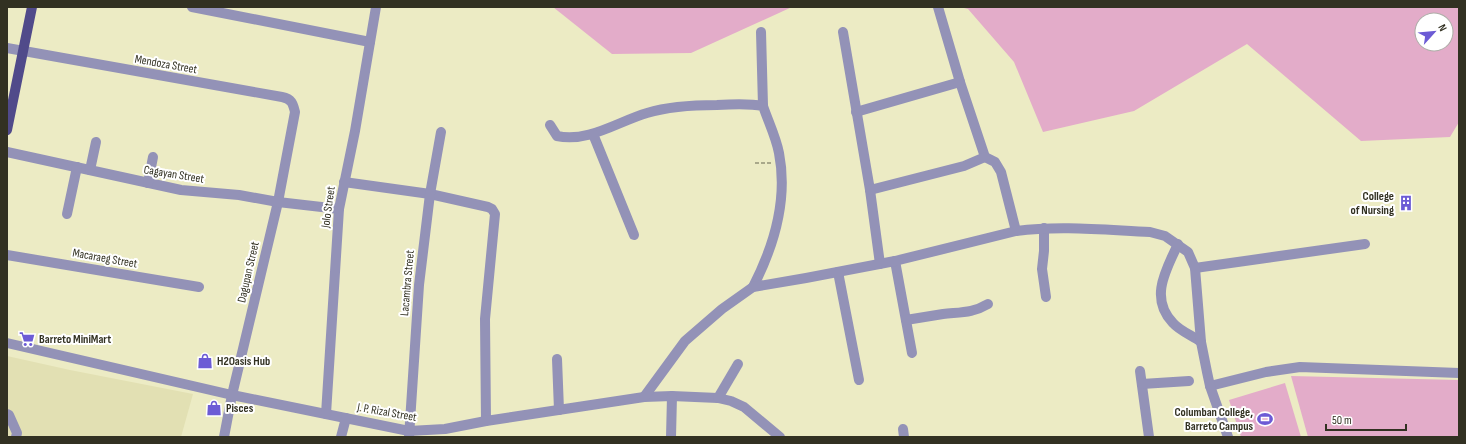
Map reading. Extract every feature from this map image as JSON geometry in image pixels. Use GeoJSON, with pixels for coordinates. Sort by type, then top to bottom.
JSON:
{"type":"FeatureCollection","features":[{"type":"Feature","properties":{"kind":"main road"},"geometry":{"type":"LineString","coordinates":[[7,130],[32,7]]}},
{"type":"Feature","properties":{"kind":"street"},"geometry":{"type":"LineString","coordinates":[[192,7],[370,42]]}},
{"type":"Feature","properties":{"kind":"street","name":"Jolo Street"},"geometry":{"type":"LineString","coordinates":[[326,414],[339,209],[356,131],[376,7]]}},
{"type":"Feature","properties":{"kind":"street"},"geometry":{"type":"LineString","coordinates":[[938,7],[960,82],[985,157],[995,162],[1001,172],[1016,231]]}},
{"type":"Feature","properties":{"kind":"street"},"geometry":{"type":"LineString","coordinates":[[753,287],[765,260],[781,204],[782,187],[779,152],[763,106],[761,32]]}},
{"type":"Feature","properties":{"kind":"street"},"geometry":{"type":"LineString","coordinates":[[843,32],[870,190],[880,264]]}},
{"type":"Feature","properties":{"kind":"street","name":"Mendoza Street"},"geometry":{"type":"LineString","coordinates":[[7,48],[282,97],[289,99],[293,104],[295,112]]}},
{"type":"Feature","properties":{"kind":"street"},"geometry":{"type":"LineString","coordinates":[[856,112],[960,82]]}},
{"type":"Feature","properties":{"kind":"street"},"geometry":{"type":"LineString","coordinates":[[550,125],[557,136],[568,138],[593,134],[629,118],[664,108],[734,104],[752,104],[763,106]]}},
{"type":"Feature","properties":{"kind":"street","name":"Dagupan Street"},"geometry":{"type":"LineString","coordinates":[[224,437],[232,395],[278,202],[295,112]]}},
{"type":"Feature","properties":{"kind":"street","name":"Lacambra Street"},"geometry":{"type":"LineString","coordinates":[[409,434],[419,285],[430,194],[441,132]]}},
{"type":"Feature","properties":{"kind":"street"},"geometry":{"type":"LineString","coordinates":[[593,134],[634,235]]}},
{"type":"Feature","properties":{"kind":"street"},"geometry":{"type":"LineString","coordinates":[[90,170],[96,142]]}},
{"type":"Feature","properties":{"kind":"street","name":"Cagayan Street"},"geometry":{"type":"LineString","coordinates":[[7,152],[181,190],[240,195],[278,202],[339,209]]}},
{"type":"Feature","properties":{"kind":"street"},"geometry":{"type":"LineString","coordinates":[[148,183],[153,157]]}},
{"type":"Feature","properties":{"kind":"street"},"geometry":{"type":"LineString","coordinates":[[870,190],[964,166],[985,157]]}},
{"type":"Feature","properties":{"kind":"street"},"geometry":{"type":"LineString","coordinates":[[67,214],[77,167]]}},
{"type":"Feature","properties":{"kind":"street"},"geometry":{"type":"LineString","coordinates":[[344,182],[430,194],[488,207],[492,209],[495,214],[485,319],[486,421]]}},
{"type":"Feature","properties":{"kind":"street"},"geometry":{"type":"LineString","coordinates":[[1044,228],[1042,269],[1046,297]]}},
{"type":"Feature","properties":{"kind":"street"},"geometry":{"type":"LineString","coordinates":[[644,397],[686,341],[722,309],[753,287],[772,285],[895,261],[1016,231],[1044,228],[1150,232],[1166,236],[1178,244],[1188,252],[1195,268],[1201,342],[1210,386],[1228,437]]}},
{"type":"Feature","properties":{"kind":"street"},"geometry":{"type":"LineString","coordinates":[[1178,244],[1163,278],[1160,297],[1166,314],[1174,324],[1201,342]]}},
{"type":"Feature","properties":{"kind":"street"},"geometry":{"type":"LineString","coordinates":[[1195,268],[1365,244]]}},
{"type":"Feature","properties":{"kind":"street","name":"Macaraeg Street"},"geometry":{"type":"LineString","coordinates":[[7,255],[199,287]]}},
{"type":"Feature","properties":{"kind":"street"},"geometry":{"type":"LineString","coordinates":[[895,261],[912,353]]}},
{"type":"Feature","properties":{"kind":"street"},"geometry":{"type":"LineString","coordinates":[[838,272],[859,380]]}},
{"type":"Feature","properties":{"kind":"street"},"geometry":{"type":"LineString","coordinates":[[906,320],[979,310],[988,304]]}},
{"type":"Feature","properties":{"kind":"street","name":"J. P. Rizal Street"},"geometry":{"type":"LineString","coordinates":[[7,343],[232,395],[346,418],[409,434],[644,397],[672,396],[718,398],[731,401],[744,407],[776,436]]}},
{"type":"Feature","properties":{"kind":"street"},"geometry":{"type":"LineString","coordinates":[[557,359],[559,410]]}},
{"type":"Feature","properties":{"kind":"street"},"geometry":{"type":"LineString","coordinates":[[718,398],[738,364]]}},
{"type":"Feature","properties":{"kind":"street"},"geometry":{"type":"LineString","coordinates":[[1210,386],[1266,372],[1300,367],[1459,373]]}},
{"type":"Feature","properties":{"kind":"street"},"geometry":{"type":"LineString","coordinates":[[1140,371],[1149,437]]}},
{"type":"Feature","properties":{"kind":"street"},"geometry":{"type":"LineString","coordinates":[[1142,384],[1189,381]]}},
{"type":"Feature","properties":{"kind":"street"},"geometry":{"type":"LineString","coordinates":[[671,437],[672,396]]}},
{"type":"Feature","properties":{"kind":"street"},"geometry":{"type":"LineString","coordinates":[[7,414],[9,415],[17,433],[16,437]]}},
{"type":"Feature","properties":{"kind":"street"},"geometry":{"type":"LineString","coordinates":[[341,437],[346,418]]}},
{"type":"Feature","properties":{"kind":"path"},"geometry":{"type":"LineString","coordinates":[[755,163],[780,162]]}},
{"type":"Feature","properties":{"kind":"shaded area"},"geometry":{"type":"Polygon","coordinates":[[[553,7],[792,7],[691,53],[612,54],[553,7]]]}},
{"type":"Feature","properties":{"kind":"shaded area"},"geometry":{"type":"Polygon","coordinates":[[[960,7],[1459,7],[1459,122],[1450,137],[1361,141],[1247,44],[1134,111],[1043,132],[1014,62],[968,9],[960,7]]]}},
{"type":"Feature","properties":{"kind":"shaded area"},"geometry":{"type":"Polygon","coordinates":[[[7,356],[193,394],[181,437],[7,437],[7,356]]]}},
{"type":"Feature","properties":{"kind":"shaded area"},"geometry":{"type":"Polygon","coordinates":[[[1291,376],[1459,380],[1459,437],[1308,437],[1291,376]]]}},
{"type":"Feature","properties":{"kind":"shaded area","name":"Columban College, Barreto Campus"},"geometry":{"type":"Polygon","coordinates":[[[1285,383],[1301,437],[1241,437],[1229,400],[1285,383]]]}},
{"type":"Feature","properties":{"kind":"place","name":"College of Nursing"},"geometry":{"type":"Point","coordinates":[1406,203]}},
{"type":"Feature","properties":{"kind":"place","name":"Barreto MiniMart"},"geometry":{"type":"Point","coordinates":[27,339]}},
{"type":"Feature","properties":{"kind":"place","name":"H2Oasis Hub"},"geometry":{"type":"Point","coordinates":[205,361]}},
{"type":"Feature","properties":{"kind":"place","name":"Pisces"},"geometry":{"type":"Point","coordinates":[214,408]}},
{"type":"Feature","properties":{"kind":"place","name":"Columban College, Barreto Campus"},"geometry":{"type":"Point","coordinates":[1265,419]}}]}
